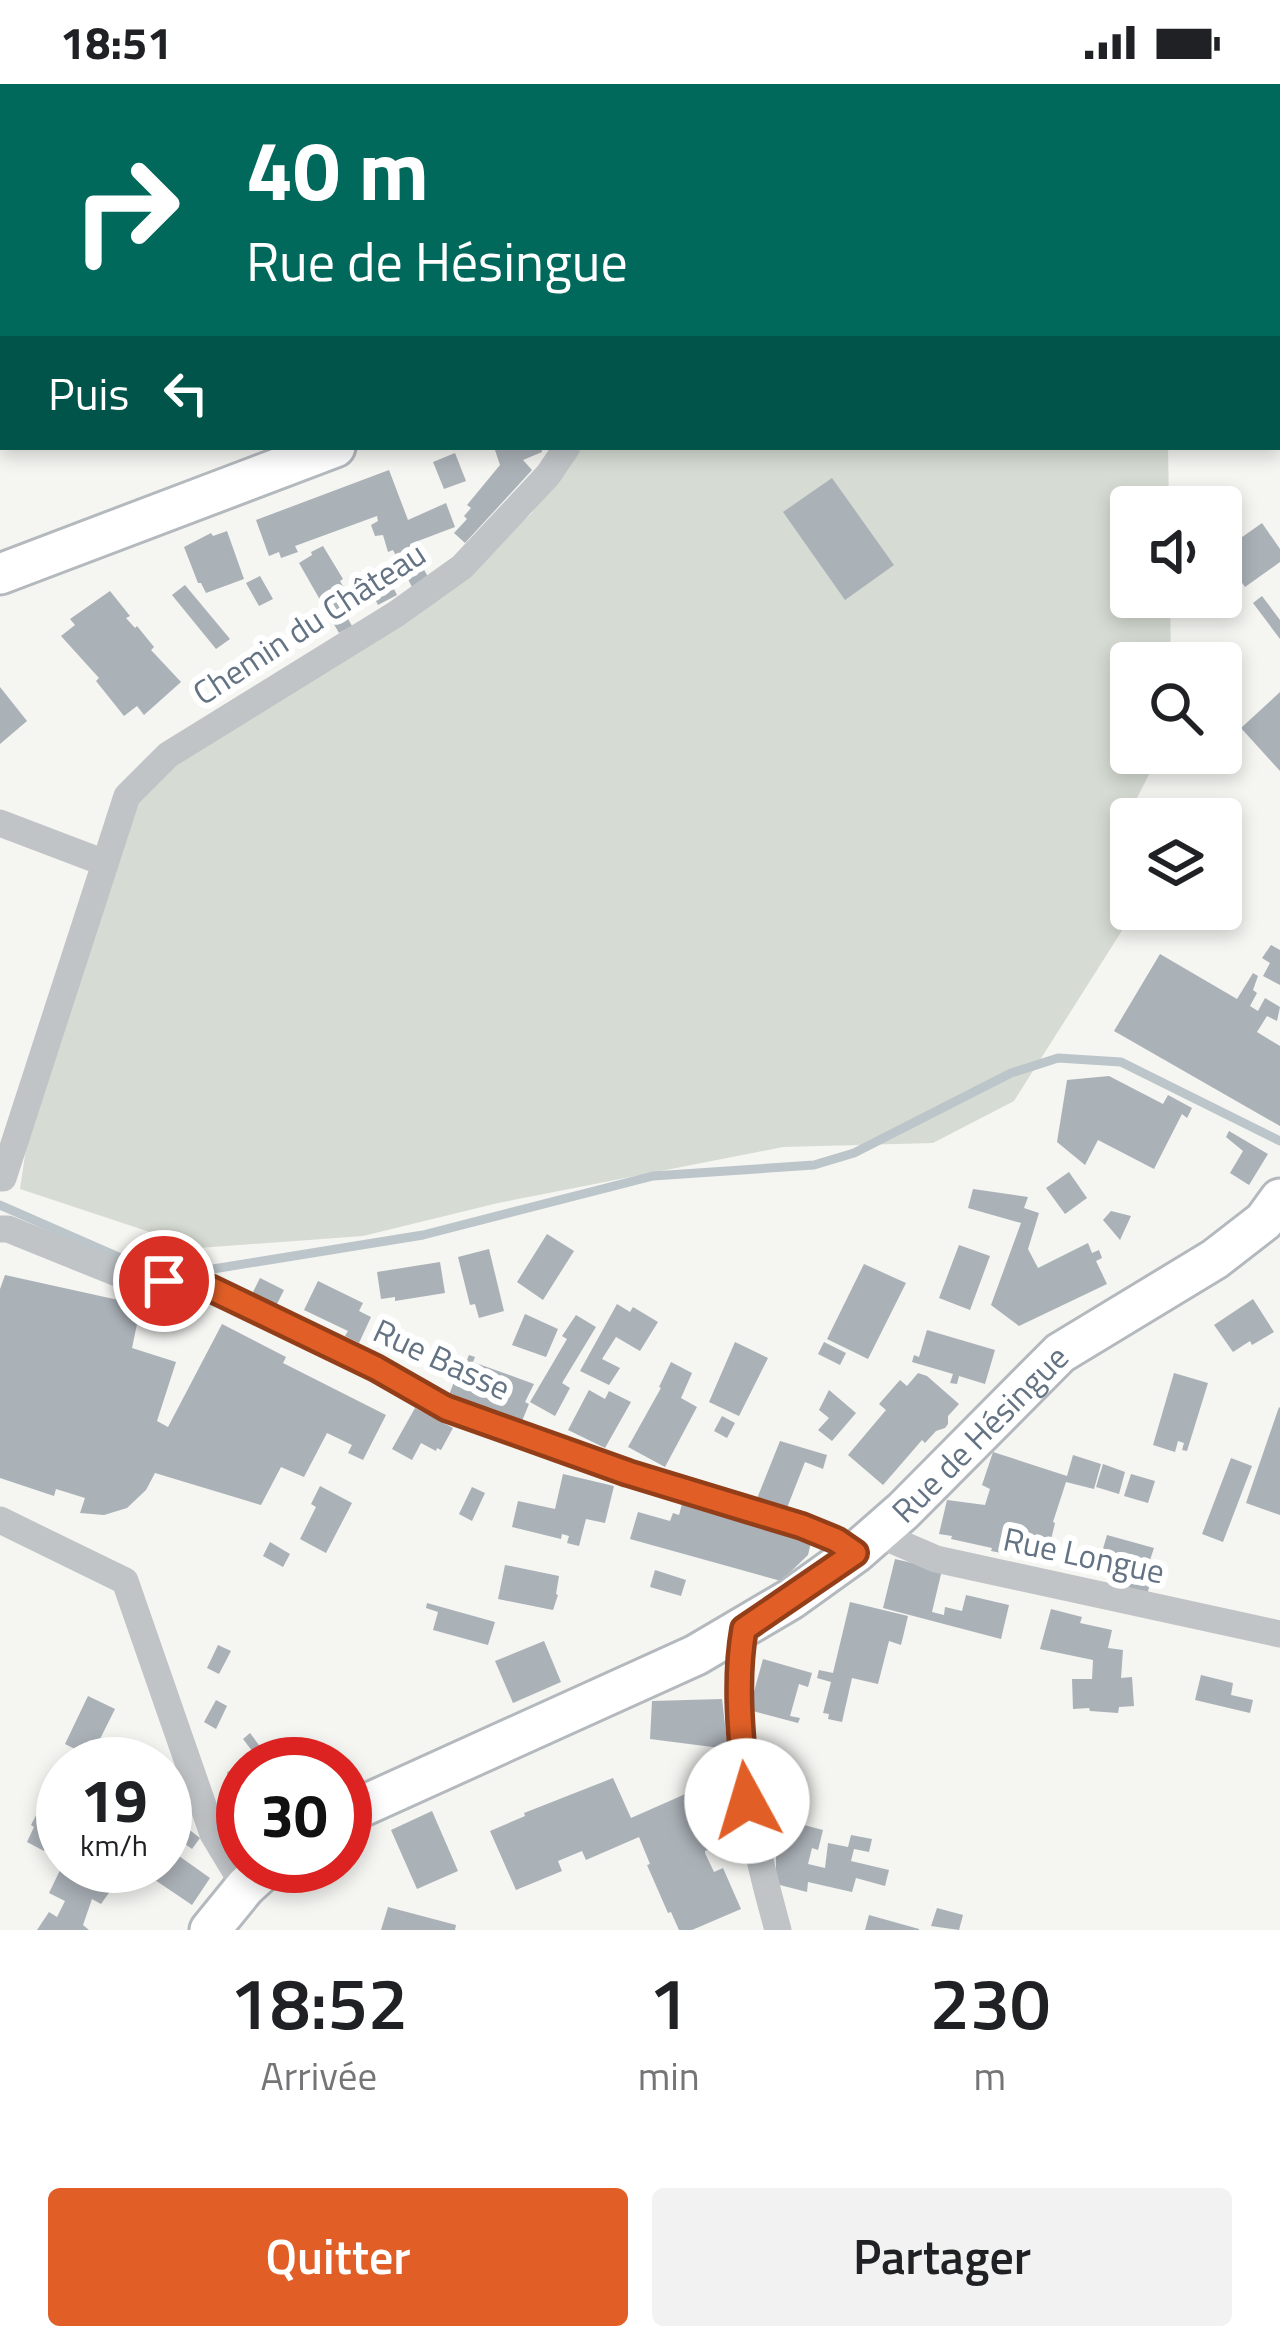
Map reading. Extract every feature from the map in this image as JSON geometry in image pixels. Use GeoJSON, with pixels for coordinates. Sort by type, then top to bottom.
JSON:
{"type":"FeatureCollection","features":[{"type":"Feature","properties":{"kind":"main road"},"geometry":{"type":"LineString","coordinates":[[0,574],[327,450]]}},
{"type":"Feature","properties":{"kind":"main road","name":"Rue de Hésingue"},"geometry":{"type":"LineString","coordinates":[[372,1802],[744,1629],[866,1543],[903,1511],[1060,1353],[1214,1258],[1264,1221],[1280,1198]]}},
{"type":"Feature","properties":{"kind":"main road"},"geometry":{"type":"LineString","coordinates":[[210,1930],[242,1893]]}},
{"type":"Feature","properties":{"kind":"street","name":"Chemin du Château"},"geometry":{"type":"LineString","coordinates":[[0,1178],[127,796],[168,755],[396,614],[462,567],[548,476],[565,450]]}},
{"type":"Feature","properties":{"kind":"street"},"geometry":{"type":"LineString","coordinates":[[0,823],[106,862]]}},
{"type":"Feature","properties":{"kind":"street","name":"Rue Basse"},"geometry":{"type":"LineString","coordinates":[[0,1228],[117,1273],[210,1288],[376,1368],[446,1408],[836,1540],[866,1543]]}},
{"type":"Feature","properties":{"kind":"street"},"geometry":{"type":"LineString","coordinates":[[0,1520],[125,1581],[216,1837]]}},
{"type":"Feature","properties":{"kind":"street","name":"Rue Longue"},"geometry":{"type":"LineString","coordinates":[[866,1543],[1280,1634]]}},
{"type":"Feature","properties":{"kind":"street"},"geometry":{"type":"LineString","coordinates":[[744,1629],[739,1721],[747,1801],[778,1930]]}},
{"type":"Feature","properties":{"kind":"shaded area"},"geometry":{"type":"Polygon","coordinates":[[[579,450],[1168,450],[1169,486],[1110,486],[1110,618],[1170,618],[1171,642],[1110,642],[1110,774],[1149,774],[1137,798],[1110,798],[1110,930],[1122,930],[1014,1101],[933,1143],[783,1147],[498,1203],[363,1236],[198,1248],[20,1189],[27,1142],[132,808],[155,778],[398,628],[531,514],[579,450]]]}},
{"type":"Feature","properties":{"kind":"building"},"geometry":{"type":"Polygon","coordinates":[[[495,450],[542,450],[523,460],[532,470],[465,543],[454,533],[467,519],[464,516],[471,508],[467,505],[500,465],[495,450]]]}},
{"type":"Feature","properties":{"kind":"building"},"geometry":{"type":"Polygon","coordinates":[[[455,453],[466,481],[444,489],[433,462],[455,453]]]}},
{"type":"Feature","properties":{"kind":"building"},"geometry":{"type":"Polygon","coordinates":[[[389,470],[408,520],[446,503],[455,527],[410,544],[428,577],[413,589],[393,550],[388,552],[383,535],[375,536],[371,525],[378,521],[377,516],[295,546],[298,552],[281,558],[279,552],[269,556],[256,520],[389,470]]]}},
{"type":"Feature","properties":{"kind":"building"},"geometry":{"type":"Polygon","coordinates":[[[832,478],[894,565],[845,600],[783,512],[832,478]]]}},
{"type":"Feature","properties":{"kind":"building"},"geometry":{"type":"Polygon","coordinates":[[[1262,523],[1280,549],[1280,562],[1245,587],[1242,583],[1242,537],[1262,523]]]}},
{"type":"Feature","properties":{"kind":"building"},"geometry":{"type":"Polygon","coordinates":[[[227,531],[244,579],[206,593],[184,547],[211,533],[227,531]]]}},
{"type":"Feature","properties":{"kind":"building"},"geometry":{"type":"Polygon","coordinates":[[[323,546],[351,600],[341,606],[352,626],[339,633],[299,563],[323,546]]]}},
{"type":"Feature","properties":{"kind":"building"},"geometry":{"type":"Polygon","coordinates":[[[386,573],[397,595],[378,605],[367,583],[386,573]]]}},
{"type":"Feature","properties":{"kind":"building"},"geometry":{"type":"Polygon","coordinates":[[[260,576],[273,599],[259,606],[246,583],[260,576]]]}},
{"type":"Feature","properties":{"kind":"building"},"geometry":{"type":"Polygon","coordinates":[[[185,585],[230,639],[216,649],[172,595],[185,585]]]}},
{"type":"Feature","properties":{"kind":"building"},"geometry":{"type":"Polygon","coordinates":[[[110,591],[130,616],[126,618],[181,682],[144,715],[137,706],[124,716],[96,681],[99,678],[61,636],[75,625],[70,619],[110,591]]]}},
{"type":"Feature","properties":{"kind":"building"},"geometry":{"type":"Polygon","coordinates":[[[1262,596],[1280,620],[1280,639],[1253,603],[1262,596]]]}},
{"type":"Feature","properties":{"kind":"building"},"geometry":{"type":"Polygon","coordinates":[[[0,687],[27,721],[0,744],[0,687]]]}},
{"type":"Feature","properties":{"kind":"building"},"geometry":{"type":"Polygon","coordinates":[[[1280,692],[1280,771],[1242,729],[1280,692]]]}},
{"type":"Feature","properties":{"kind":"building"},"geometry":{"type":"Polygon","coordinates":[[[1271,945],[1280,950],[1280,985],[1263,976],[1270,963],[1262,958],[1271,945]]]}},
{"type":"Feature","properties":{"kind":"building"},"geometry":{"type":"Polygon","coordinates":[[[1160,954],[1237,999],[1253,973],[1258,976],[1253,990],[1257,993],[1250,1006],[1258,1011],[1265,998],[1280,1007],[1277,1021],[1267,1016],[1257,1032],[1280,1046],[1280,1126],[1114,1031],[1160,954]]]}},
{"type":"Feature","properties":{"kind":"building"},"geometry":{"type":"Polygon","coordinates":[[[1109,1076],[1163,1104],[1168,1095],[1192,1108],[1187,1118],[1182,1114],[1154,1169],[1098,1140],[1085,1165],[1057,1142],[1067,1080],[1109,1076]]]}},
{"type":"Feature","properties":{"kind":"building"},"geometry":{"type":"Polygon","coordinates":[[[1229,1131],[1268,1154],[1249,1185],[1230,1173],[1243,1151],[1226,1137],[1229,1131]]]}},
{"type":"Feature","properties":{"kind":"building"},"geometry":{"type":"Polygon","coordinates":[[[1069,1172],[1087,1198],[1065,1214],[1046,1188],[1069,1172]]]}},
{"type":"Feature","properties":{"kind":"building"},"geometry":{"type":"Polygon","coordinates":[[[973,1189],[1028,1197],[1024,1208],[1039,1213],[1028,1249],[1038,1268],[1088,1243],[1092,1253],[1099,1250],[1102,1258],[1096,1261],[1107,1284],[1019,1326],[991,1305],[1021,1223],[968,1208],[973,1189]]]}},
{"type":"Feature","properties":{"kind":"building"},"geometry":{"type":"Polygon","coordinates":[[[1111,1211],[1131,1216],[1120,1240],[1103,1220],[1111,1211]]]}},
{"type":"Feature","properties":{"kind":"building"},"geometry":{"type":"Polygon","coordinates":[[[547,1234],[574,1251],[543,1300],[517,1282],[547,1234]]]}},
{"type":"Feature","properties":{"kind":"building"},"geometry":{"type":"Polygon","coordinates":[[[959,1245],[990,1256],[970,1310],[939,1298],[959,1245]]]}},
{"type":"Feature","properties":{"kind":"building"},"geometry":{"type":"Polygon","coordinates":[[[489,1249],[504,1311],[479,1318],[475,1304],[470,1305],[458,1257],[489,1249]]]}},
{"type":"Feature","properties":{"kind":"building"},"geometry":{"type":"Polygon","coordinates":[[[440,1262],[445,1293],[381,1299],[377,1272],[440,1262]]]}},
{"type":"Feature","properties":{"kind":"building"},"geometry":{"type":"Polygon","coordinates":[[[864,1264],[906,1283],[868,1359],[827,1339],[864,1264]]]}},
{"type":"Feature","properties":{"kind":"building"},"geometry":{"type":"Polygon","coordinates":[[[5,1275],[141,1305],[132,1348],[176,1362],[157,1421],[168,1427],[222,1324],[286,1357],[283,1363],[386,1415],[363,1460],[348,1453],[352,1445],[327,1433],[304,1477],[281,1467],[261,1505],[155,1473],[127,1508],[104,1515],[80,1513],[85,1498],[56,1489],[54,1496],[0,1478],[0,1289],[5,1275]]]}},
{"type":"Feature","properties":{"kind":"building"},"geometry":{"type":"Polygon","coordinates":[[[260,1278],[284,1290],[276,1306],[252,1294],[260,1278]]]}},
{"type":"Feature","properties":{"kind":"building"},"geometry":{"type":"Polygon","coordinates":[[[318,1281],[363,1303],[359,1311],[371,1317],[359,1343],[345,1336],[348,1331],[304,1310],[318,1281]]]}},
{"type":"Feature","properties":{"kind":"building"},"geometry":{"type":"Polygon","coordinates":[[[1253,1299],[1274,1332],[1233,1352],[1214,1325],[1253,1299]]]}},
{"type":"Feature","properties":{"kind":"building"},"geometry":{"type":"Polygon","coordinates":[[[617,1304],[630,1312],[633,1307],[658,1322],[640,1351],[616,1337],[602,1359],[620,1368],[609,1385],[580,1371],[617,1304]]]}},
{"type":"Feature","properties":{"kind":"building"},"geometry":{"type":"Polygon","coordinates":[[[525,1314],[558,1329],[546,1357],[512,1345],[525,1314]]]}},
{"type":"Feature","properties":{"kind":"building"},"geometry":{"type":"Polygon","coordinates":[[[576,1315],[596,1327],[562,1383],[570,1388],[555,1416],[530,1402],[576,1315]]]}},
{"type":"Feature","properties":{"kind":"building"},"geometry":{"type":"Polygon","coordinates":[[[927,1330],[995,1350],[985,1384],[959,1376],[957,1384],[950,1383],[953,1374],[912,1362],[914,1355],[919,1357],[927,1330]]]}},
{"type":"Feature","properties":{"kind":"building"},"geometry":{"type":"Polygon","coordinates":[[[735,1342],[768,1358],[739,1416],[709,1402],[735,1342]]]}},
{"type":"Feature","properties":{"kind":"building"},"geometry":{"type":"Polygon","coordinates":[[[824,1342],[846,1353],[840,1365],[818,1354],[824,1342]]]}},
{"type":"Feature","properties":{"kind":"building"},"geometry":{"type":"Polygon","coordinates":[[[475,1357],[473,1362],[534,1384],[520,1426],[447,1400],[463,1359],[475,1357]]]}},
{"type":"Feature","properties":{"kind":"building"},"geometry":{"type":"Polygon","coordinates":[[[671,1362],[692,1373],[681,1398],[697,1407],[665,1467],[628,1447],[671,1362]]]}},
{"type":"Feature","properties":{"kind":"building"},"geometry":{"type":"Polygon","coordinates":[[[918,1373],[959,1404],[945,1428],[925,1443],[922,1440],[883,1485],[848,1455],[886,1410],[879,1404],[900,1380],[907,1386],[918,1373]]]}},
{"type":"Feature","properties":{"kind":"building"},"geometry":{"type":"Polygon","coordinates":[[[1174,1373],[1208,1383],[1187,1451],[1178,1441],[1175,1452],[1153,1445],[1174,1373]]]}},
{"type":"Feature","properties":{"kind":"building"},"geometry":{"type":"Polygon","coordinates":[[[589,1390],[605,1399],[609,1391],[631,1402],[605,1448],[568,1430],[589,1390]]]}},
{"type":"Feature","properties":{"kind":"building"},"geometry":{"type":"Polygon","coordinates":[[[829,1390],[856,1413],[832,1441],[818,1430],[829,1418],[819,1410],[829,1390]]]}},
{"type":"Feature","properties":{"kind":"building"},"geometry":{"type":"Polygon","coordinates":[[[415,1408],[453,1428],[441,1450],[421,1443],[412,1460],[392,1449],[415,1408]]]}},
{"type":"Feature","properties":{"kind":"building"},"geometry":{"type":"Polygon","coordinates":[[[1280,1408],[1280,1515],[1246,1503],[1280,1408]]]}},
{"type":"Feature","properties":{"kind":"building"},"geometry":{"type":"Polygon","coordinates":[[[722,1416],[735,1423],[727,1438],[714,1431],[722,1416]]]}},
{"type":"Feature","properties":{"kind":"building"},"geometry":{"type":"Polygon","coordinates":[[[780,1441],[827,1455],[823,1469],[805,1462],[785,1513],[756,1501],[780,1441]]]}},
{"type":"Feature","properties":{"kind":"building"},"geometry":{"type":"Polygon","coordinates":[[[993,1452],[1067,1476],[1073,1455],[1101,1464],[1094,1489],[1066,1482],[1046,1561],[991,1551],[939,1534],[947,1500],[985,1505],[990,1489],[982,1485],[993,1452]]]}},
{"type":"Feature","properties":{"kind":"building"},"geometry":{"type":"Polygon","coordinates":[[[1231,1458],[1252,1466],[1223,1542],[1202,1534],[1231,1458]]]}},
{"type":"Feature","properties":{"kind":"building"},"geometry":{"type":"Polygon","coordinates":[[[1103,1464],[1125,1472],[1119,1494],[1096,1487],[1103,1464]]]}},
{"type":"Feature","properties":{"kind":"building"},"geometry":{"type":"Polygon","coordinates":[[[563,1474],[614,1486],[605,1523],[586,1519],[579,1546],[567,1543],[569,1536],[562,1534],[561,1539],[512,1527],[518,1501],[555,1509],[563,1474]]]}},
{"type":"Feature","properties":{"kind":"building"},"geometry":{"type":"Polygon","coordinates":[[[1131,1474],[1155,1481],[1148,1503],[1124,1496],[1131,1474]]]}},
{"type":"Feature","properties":{"kind":"building"},"geometry":{"type":"Polygon","coordinates":[[[320,1486],[352,1503],[326,1553],[300,1539],[316,1507],[311,1504],[320,1486]]]}},
{"type":"Feature","properties":{"kind":"building"},"geometry":{"type":"Polygon","coordinates":[[[472,1487],[485,1493],[472,1521],[459,1514],[472,1487]]]}},
{"type":"Feature","properties":{"kind":"building"},"geometry":{"type":"Polygon","coordinates":[[[682,1504],[812,1538],[808,1555],[781,1581],[630,1539],[638,1512],[670,1521],[673,1513],[679,1515],[682,1504]]]}},
{"type":"Feature","properties":{"kind":"building"},"geometry":{"type":"Polygon","coordinates":[[[1107,1535],[1154,1548],[1148,1566],[1155,1568],[1145,1601],[1121,1594],[1125,1579],[1103,1572],[1109,1555],[1102,1552],[1107,1535]]]}},
{"type":"Feature","properties":{"kind":"building"},"geometry":{"type":"Polygon","coordinates":[[[270,1542],[290,1554],[283,1567],[263,1556],[270,1542]]]}},
{"type":"Feature","properties":{"kind":"building"},"geometry":{"type":"Polygon","coordinates":[[[895,1559],[942,1570],[932,1612],[944,1615],[945,1607],[962,1611],[966,1595],[1009,1605],[1001,1639],[883,1608],[895,1559]]]}},
{"type":"Feature","properties":{"kind":"building"},"geometry":{"type":"Polygon","coordinates":[[[505,1565],[559,1576],[553,1610],[498,1599],[505,1565]]]}},
{"type":"Feature","properties":{"kind":"building"},"geometry":{"type":"Polygon","coordinates":[[[655,1570],[686,1580],[681,1596],[650,1587],[655,1570]]]}},
{"type":"Feature","properties":{"kind":"building"},"geometry":{"type":"Polygon","coordinates":[[[850,1602],[908,1616],[901,1645],[889,1641],[878,1684],[852,1678],[842,1722],[823,1713],[831,1682],[817,1678],[819,1670],[833,1673],[850,1602]]]}},
{"type":"Feature","properties":{"kind":"building"},"geometry":{"type":"Polygon","coordinates":[[[427,1603],[495,1622],[488,1645],[433,1630],[438,1612],[426,1608],[427,1603]]]}},
{"type":"Feature","properties":{"kind":"building"},"geometry":{"type":"Polygon","coordinates":[[[1051,1609],[1082,1617],[1080,1623],[1112,1630],[1108,1648],[1123,1650],[1121,1678],[1132,1677],[1134,1706],[1119,1707],[1118,1713],[1073,1709],[1072,1679],[1092,1679],[1093,1660],[1040,1649],[1051,1609]]]}},
{"type":"Feature","properties":{"kind":"building"},"geometry":{"type":"Polygon","coordinates":[[[544,1641],[561,1682],[513,1703],[495,1661],[544,1641]]]}},
{"type":"Feature","properties":{"kind":"building"},"geometry":{"type":"Polygon","coordinates":[[[218,1645],[231,1651],[219,1674],[207,1668],[218,1645]]]}},
{"type":"Feature","properties":{"kind":"building"},"geometry":{"type":"Polygon","coordinates":[[[763,1659],[812,1673],[808,1687],[799,1684],[790,1716],[800,1718],[798,1723],[749,1710],[763,1659]]]}},
{"type":"Feature","properties":{"kind":"building"},"geometry":{"type":"Polygon","coordinates":[[[1201,1675],[1233,1683],[1231,1695],[1253,1700],[1250,1713],[1195,1700],[1201,1675]]]}},
{"type":"Feature","properties":{"kind":"building"},"geometry":{"type":"Polygon","coordinates":[[[88,1696],[115,1709],[101,1737],[68,1737],[88,1696]]]}},
{"type":"Feature","properties":{"kind":"building"},"geometry":{"type":"Polygon","coordinates":[[[722,1699],[728,1749],[650,1739],[652,1701],[722,1699]]]}},
{"type":"Feature","properties":{"kind":"building"},"geometry":{"type":"Polygon","coordinates":[[[216,1700],[227,1706],[216,1729],[204,1722],[216,1700]]]}},
{"type":"Feature","properties":{"kind":"building"},"geometry":{"type":"Polygon","coordinates":[[[613,1778],[631,1818],[690,1792],[700,1815],[690,1819],[697,1833],[706,1829],[714,1847],[705,1853],[714,1872],[723,1868],[741,1909],[692,1930],[679,1930],[647,1865],[639,1837],[586,1860],[582,1851],[558,1861],[562,1871],[516,1890],[490,1831],[613,1778]]]}},
{"type":"Feature","properties":{"kind":"building"},"geometry":{"type":"Polygon","coordinates":[[[432,1811],[458,1871],[417,1889],[391,1830],[432,1811]]]}},
{"type":"Feature","properties":{"kind":"building"},"geometry":{"type":"Polygon","coordinates":[[[36,1815],[36,1847],[27,1842],[36,1815]]]}},
{"type":"Feature","properties":{"kind":"building"},"geometry":{"type":"Polygon","coordinates":[[[785,1820],[823,1830],[808,1864],[825,1868],[828,1843],[848,1847],[851,1835],[872,1839],[869,1852],[854,1849],[851,1861],[889,1870],[885,1886],[856,1878],[852,1892],[808,1882],[807,1892],[776,1884],[776,1856],[785,1820]]]}},
{"type":"Feature","properties":{"kind":"building"},"geometry":{"type":"Polygon","coordinates":[[[192,1865],[210,1878],[192,1905],[174,1893],[192,1893],[192,1865]]]}},
{"type":"Feature","properties":{"kind":"building"},"geometry":{"type":"Polygon","coordinates":[[[49,1893],[109,1893],[101,1904],[92,1899],[83,1925],[89,1930],[37,1930],[49,1912],[57,1917],[65,1901],[49,1893]]]}},
{"type":"Feature","properties":{"kind":"building"},"geometry":{"type":"Polygon","coordinates":[[[388,1907],[456,1925],[455,1930],[381,1930],[388,1907]]]}},
{"type":"Feature","properties":{"kind":"building"},"geometry":{"type":"Polygon","coordinates":[[[937,1908],[963,1915],[959,1930],[931,1926],[937,1908]]]}},
{"type":"Feature","properties":{"kind":"building"},"geometry":{"type":"Polygon","coordinates":[[[869,1915],[919,1929],[919,1930],[865,1930],[869,1915]]]}},
{"type":"Feature","properties":{"kind":"waterway"},"geometry":{"type":"LineString","coordinates":[[0,1205],[128,1261],[213,1269],[423,1235],[653,1176],[814,1165],[854,1153],[1011,1073],[1058,1058],[1121,1062],[1280,1141]]}},
{"type":"Feature","properties":{"kind":"route"},"geometry":{"type":"LineString","coordinates":[[164,1281],[210,1288],[376,1368],[446,1408],[628,1473],[802,1526],[855,1553],[744,1629],[739,1721],[747,1801]]}}]}
